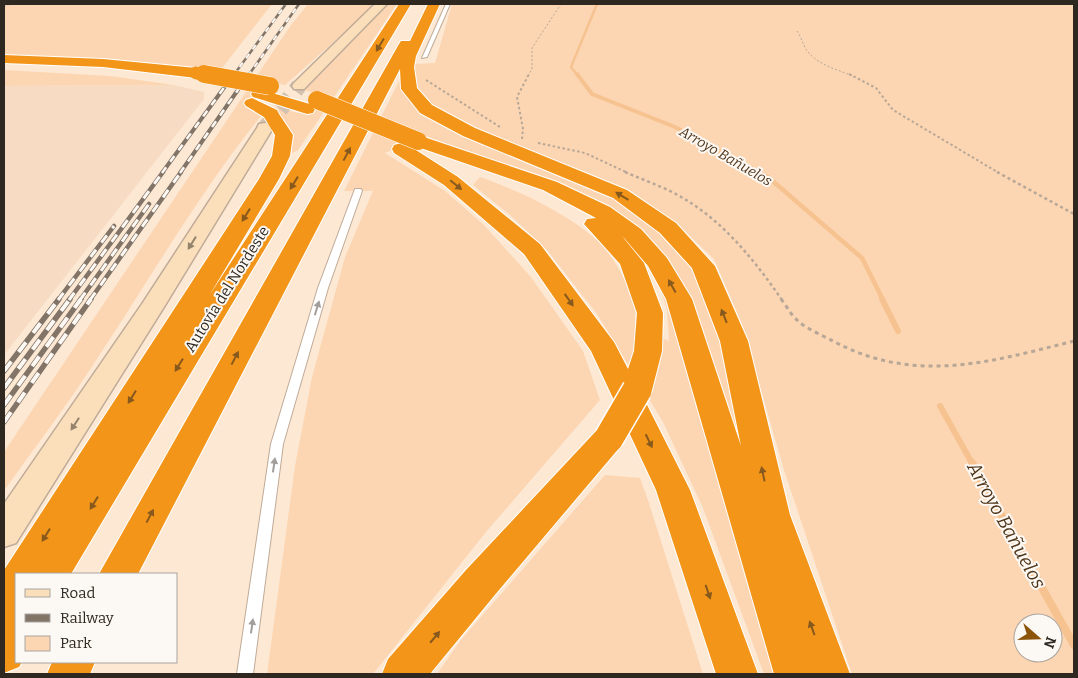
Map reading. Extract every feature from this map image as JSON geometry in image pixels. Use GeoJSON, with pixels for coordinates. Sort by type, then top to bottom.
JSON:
{"type":"FeatureCollection","features":[{"type":"Feature","properties":{"kind":"highway","name":"Autovía del Nordeste"},"geometry":{"type":"LineString","coordinates":[[51,573],[405,4]]}},
{"type":"Feature","properties":{"kind":"highway"},"geometry":{"type":"LineString","coordinates":[[119,573],[428,4]]}},
{"type":"Feature","properties":{"kind":"highway"},"geometry":{"type":"LineString","coordinates":[[434,4],[409,56],[407,67],[409,89],[426,109],[469,132],[515,138],[620,194],[668,228],[703,266],[734,341],[772,515],[828,674]]}},
{"type":"Feature","properties":{"kind":"highway"},"geometry":{"type":"LineString","coordinates":[[4,59],[103,63],[188,78],[312,104],[356,127],[539,192],[588,218],[610,237],[632,263],[650,313],[648,351],[637,390],[609,438],[486,576],[403,674]]}},
{"type":"Feature","properties":{"kind":"highway"},"geometry":{"type":"LineString","coordinates":[[4,66],[188,78],[226,92],[260,94]]}},
{"type":"Feature","properties":{"kind":"highway"},"geometry":{"type":"LineString","coordinates":[[23,573],[269,179],[281,156],[284,135],[260,94]]}},
{"type":"Feature","properties":{"kind":"highway"},"geometry":{"type":"LineString","coordinates":[[409,145],[532,249],[604,349],[673,490],[737,674]]}},
{"type":"Feature","properties":{"kind":"highway"},"geometry":{"type":"LineString","coordinates":[[409,145],[550,186],[593,208],[633,234],[659,263],[679,299],[795,674]]}},
{"type":"Feature","properties":{"kind":"highway"},"geometry":{"type":"LineString","coordinates":[[4,604],[15,586]]}},
{"type":"Feature","properties":{"kind":"highway"},"geometry":{"type":"LineString","coordinates":[[4,652],[15,633]]}},
{"type":"Feature","properties":{"kind":"street"},"geometry":{"type":"LineString","coordinates":[[299,86],[381,4]]}},
{"type":"Feature","properties":{"kind":"street"},"geometry":{"type":"LineString","coordinates":[[4,532],[152,307],[265,128]]}},
{"type":"Feature","properties":{"kind":"lane"},"geometry":{"type":"LineString","coordinates":[[424,57],[448,4]]}},
{"type":"Feature","properties":{"kind":"lane"},"geometry":{"type":"LineString","coordinates":[[245,674],[277,444],[323,288],[358,191]]}},
{"type":"Feature","properties":{"kind":"path"},"geometry":{"type":"LineString","coordinates":[[4,7],[10,4]]}},
{"type":"Feature","properties":{"kind":"path"},"geometry":{"type":"LineString","coordinates":[[515,138],[517,97],[532,69],[532,48],[561,4]]}},
{"type":"Feature","properties":{"kind":"path"},"geometry":{"type":"LineString","coordinates":[[797,31],[802,36],[805,50],[813,57],[872,84],[883,94],[894,110],[1007,178],[1074,214]]}},
{"type":"Feature","properties":{"kind":"path"},"geometry":{"type":"LineString","coordinates":[[424,57],[426,81],[452,95],[476,114],[515,138],[585,153],[674,193],[689,202],[737,241],[761,270],[797,321],[854,352],[904,364],[948,367],[992,362],[1074,341]]}},
{"type":"Feature","properties":{"kind":"shaded area"},"geometry":{"type":"Polygon","coordinates":[[[174,85],[204,92],[204,99],[4,355],[4,86],[174,85]]]}},
{"type":"Feature","properties":{"kind":"green space"},"geometry":{"type":"Polygon","coordinates":[[[4,4],[272,4],[219,72],[27,56],[4,56],[4,4]]]}},
{"type":"Feature","properties":{"kind":"green space"},"geometry":{"type":"Polygon","coordinates":[[[308,4],[373,4],[354,24],[285,85],[265,81],[245,107],[261,116],[198,202],[79,387],[4,491],[4,452],[291,25],[308,4]]]}},
{"type":"Feature","properties":{"kind":"green space"},"geometry":{"type":"Polygon","coordinates":[[[387,4],[397,4],[298,150],[290,154],[286,128],[281,117],[271,106],[298,113],[318,94],[304,90],[387,4]]]}},
{"type":"Feature","properties":{"kind":"green space"},"geometry":{"type":"Polygon","coordinates":[[[452,4],[1074,4],[1074,674],[852,674],[784,470],[742,324],[714,259],[675,222],[631,191],[578,169],[503,143],[443,115],[419,92],[412,77],[412,64],[435,63],[452,4]]]}},
{"type":"Feature","properties":{"kind":"green space"},"geometry":{"type":"Polygon","coordinates":[[[4,70],[110,76],[174,85],[4,86],[4,70]]]}},
{"type":"Feature","properties":{"kind":"green space"},"geometry":{"type":"Polygon","coordinates":[[[401,77],[416,105],[611,194],[640,212],[702,276],[726,351],[756,472],[726,410],[699,321],[675,270],[655,246],[623,219],[586,195],[519,170],[463,153],[426,136],[385,153],[445,191],[483,224],[531,277],[583,351],[600,400],[486,532],[373,674],[267,674],[295,466],[312,377],[345,257],[373,191],[344,191],[401,77]]]}},
{"type":"Feature","properties":{"kind":"green space"},"geometry":{"type":"Polygon","coordinates":[[[480,177],[543,204],[588,232],[605,249],[621,273],[635,306],[635,325],[669,341],[667,310],[657,278],[670,295],[778,674],[764,674],[703,508],[663,422],[597,314],[547,250],[510,215],[473,185],[480,177]]]}},
{"type":"Feature","properties":{"kind":"green space"},"geometry":{"type":"Polygon","coordinates":[[[605,475],[640,478],[703,674],[437,674],[460,641],[605,475]]]}},
{"type":"Feature","properties":{"kind":"waterway","name":"Arroyo Bañuelos"},"geometry":{"type":"LineString","coordinates":[[578,76],[571,67],[597,4]]}},
{"type":"Feature","properties":{"kind":"waterway","name":"Arroyo Bañuelos"},"geometry":{"type":"LineString","coordinates":[[577,74],[592,94],[675,127],[761,173]]}},
{"type":"Feature","properties":{"kind":"waterway","name":"Arroyo Bañuelos"},"geometry":{"type":"LineString","coordinates":[[758,172],[768,177],[862,258],[883,300]]}},
{"type":"Feature","properties":{"kind":"waterway","name":"Arroyo Bañuelos"},"geometry":{"type":"LineString","coordinates":[[882,299],[898,331]]}},
{"type":"Feature","properties":{"kind":"waterway","name":"Arroyo Bañuelos"},"geometry":{"type":"LineString","coordinates":[[940,406],[973,465]]}},
{"type":"Feature","properties":{"kind":"waterway","name":"Arroyo Bañuelos"},"geometry":{"type":"LineString","coordinates":[[972,463],[1074,645]]}},
{"type":"Feature","properties":{"kind":"tunnel"},"geometry":{"type":"LineString","coordinates":[[265,128],[299,86]]}},
{"type":"Feature","properties":{"kind":"railway"},"geometry":{"type":"LineString","coordinates":[[233,76],[286,4]]}},
{"type":"Feature","properties":{"kind":"railway"},"geometry":{"type":"LineString","coordinates":[[248,76],[299,4]]}},
{"type":"Feature","properties":{"kind":"railway"},"geometry":{"type":"LineString","coordinates":[[162,173],[234,74]]}},
{"type":"Feature","properties":{"kind":"railway"},"geometry":{"type":"LineString","coordinates":[[180,173],[249,74]]}},
{"type":"Feature","properties":{"kind":"railway"},"geometry":{"type":"LineString","coordinates":[[69,300],[163,172]]}},
{"type":"Feature","properties":{"kind":"railway"},"geometry":{"type":"LineString","coordinates":[[90,300],[181,172]]}},
{"type":"Feature","properties":{"kind":"railway"},"geometry":{"type":"LineString","coordinates":[[80,300],[149,204]]}},
{"type":"Feature","properties":{"kind":"railway"},"geometry":{"type":"LineString","coordinates":[[58,300],[114,226]]}},
{"type":"Feature","properties":{"kind":"railway"},"geometry":{"type":"LineString","coordinates":[[4,371],[59,299]]}},
{"type":"Feature","properties":{"kind":"railway"},"geometry":{"type":"LineString","coordinates":[[4,388],[70,299]]}},
{"type":"Feature","properties":{"kind":"railway"},"geometry":{"type":"LineString","coordinates":[[4,405],[81,299]]}},
{"type":"Feature","properties":{"kind":"railway"},"geometry":{"type":"LineString","coordinates":[[4,422],[91,299]]}}]}
